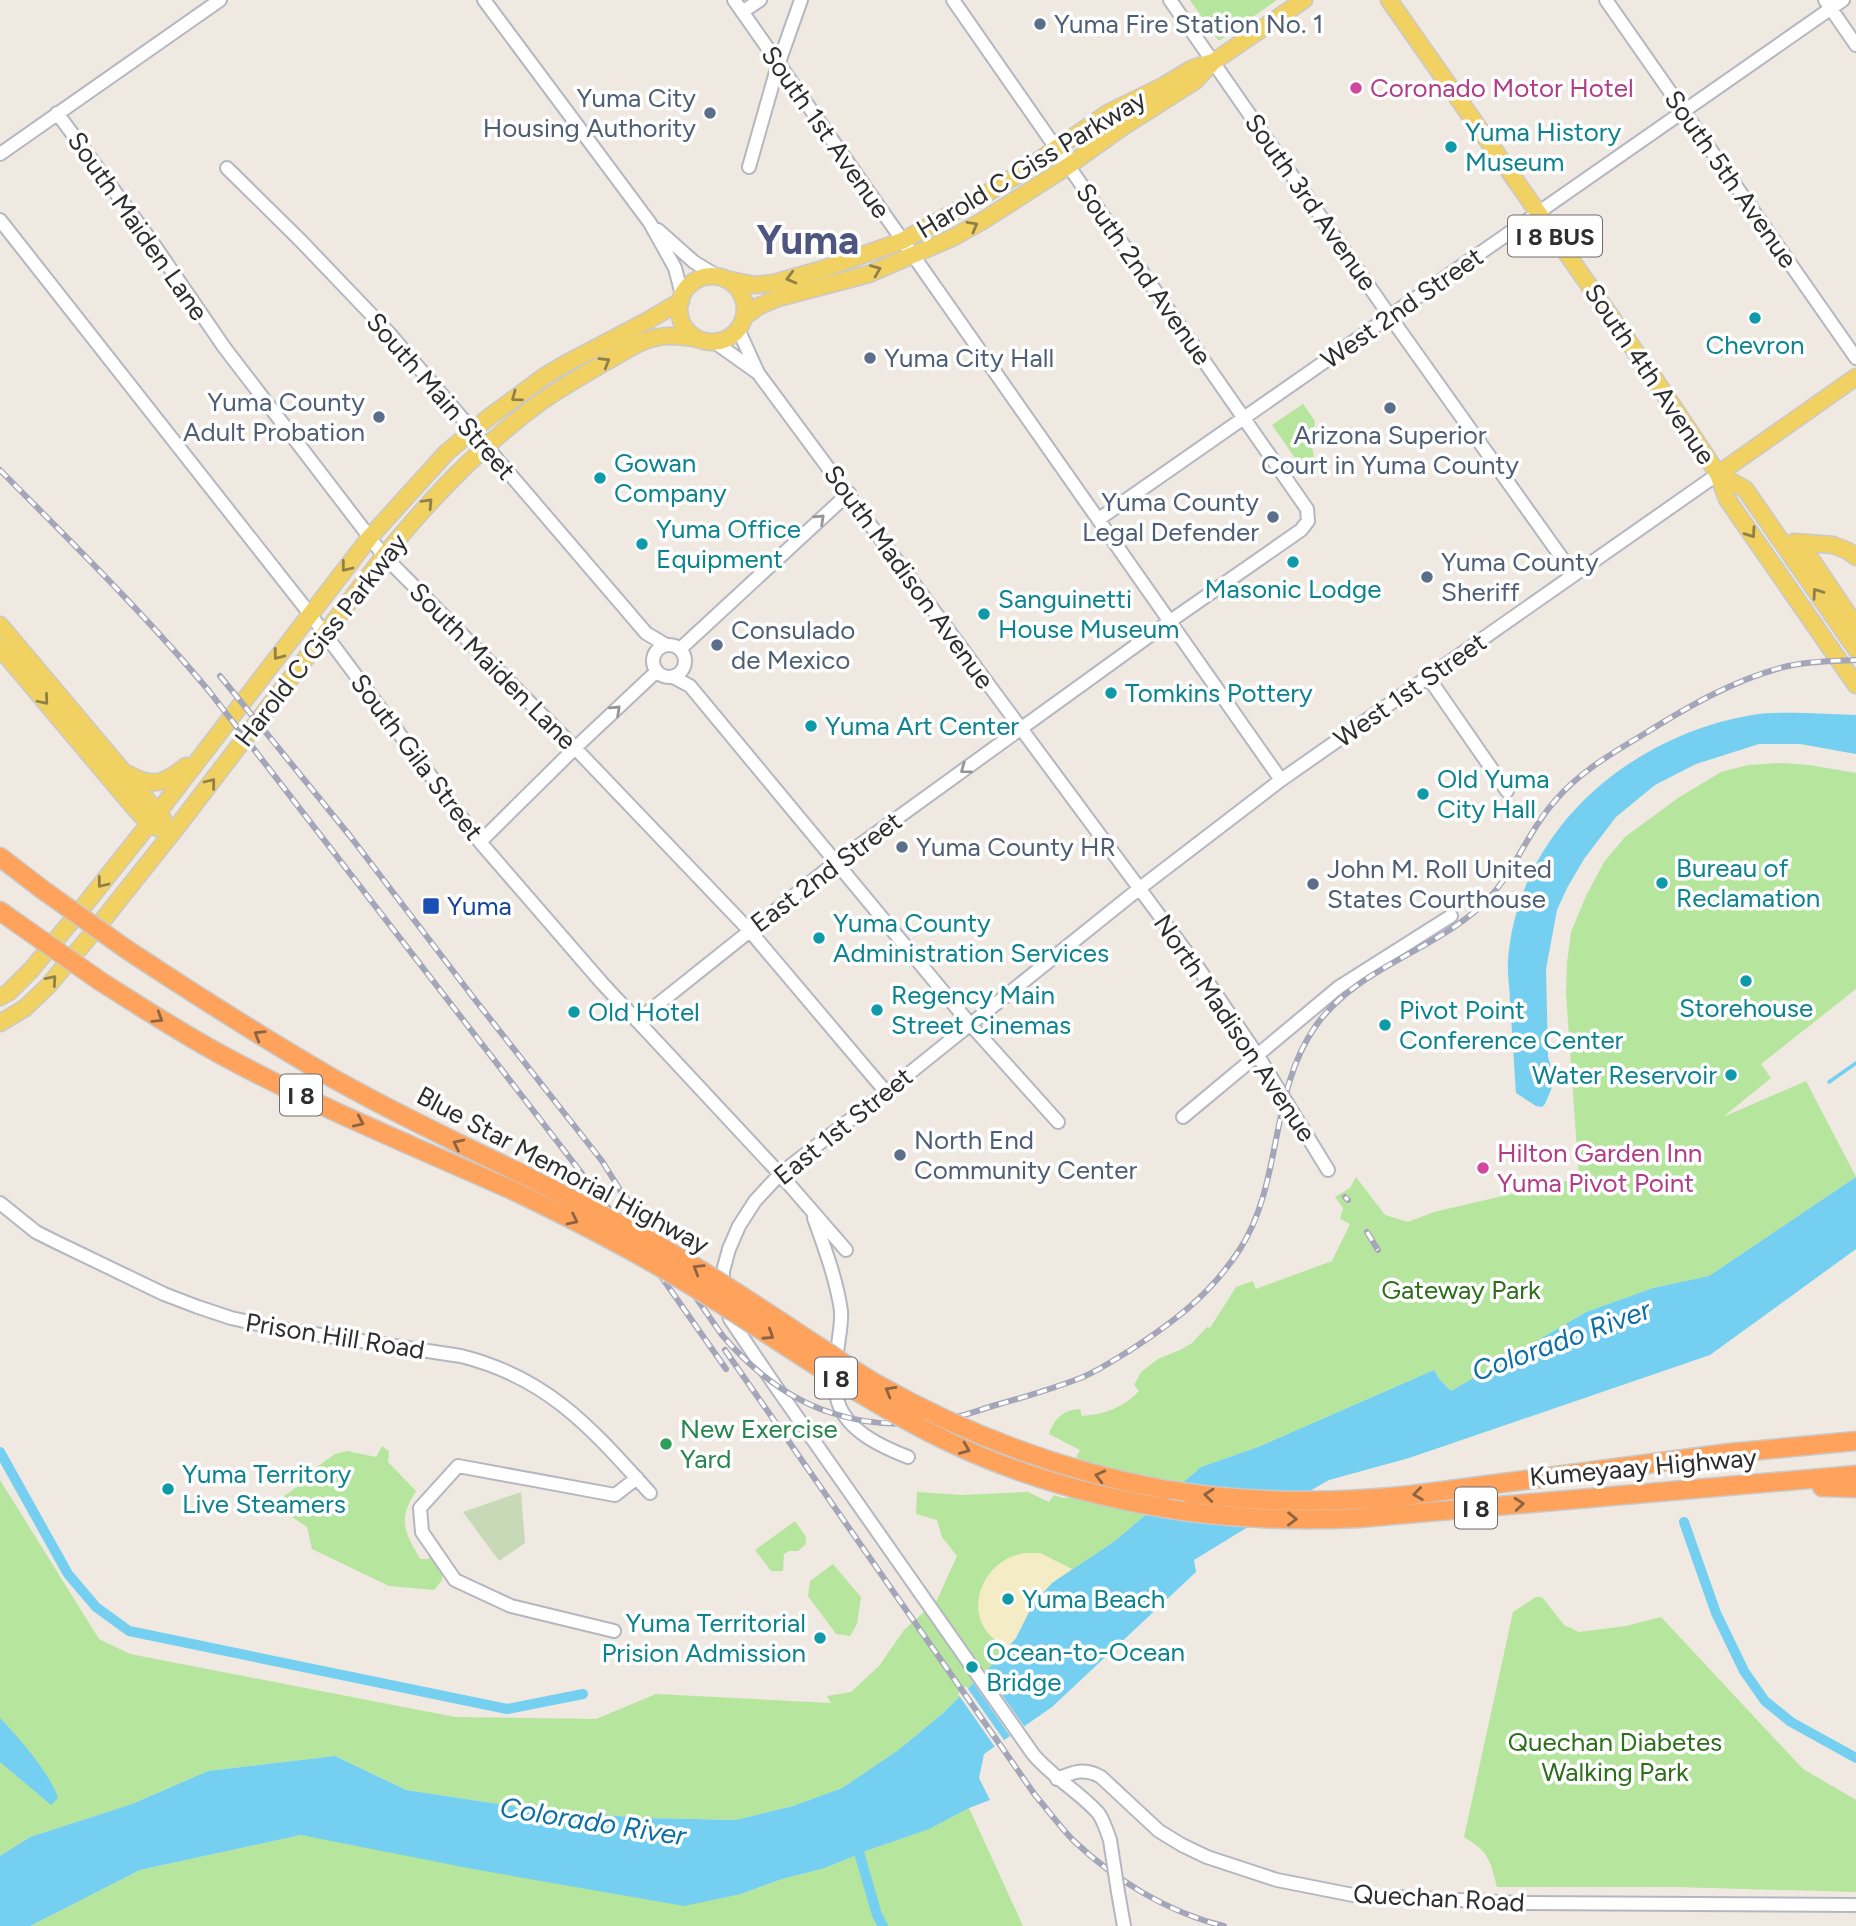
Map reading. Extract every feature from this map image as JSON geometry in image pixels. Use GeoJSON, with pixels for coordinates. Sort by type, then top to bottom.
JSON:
{"type":"FeatureCollection","features":[{"type":"Feature","properties":{"kind":"highway","name":"Blue Star Memorial Highway"},"geometry":{"type":"LineString","coordinates":[[3,859],[125,949],[336,1080],[661,1247],[872,1381],[956,1426],[1036,1457],[1100,1476],[1189,1493],[1250,1500]]}},
{"type":"Feature","properties":{"kind":"highway","name":"Blue Star Memorial Highway"},"geometry":{"type":"LineString","coordinates":[[0,911],[173,1028],[321,1105],[512,1190],[596,1231],[709,1296],[874,1403],[952,1444],[1013,1468],[1096,1494],[1161,1508],[1224,1516]]}},
{"type":"Feature","properties":{"kind":"highway"},"geometry":{"type":"LineString","coordinates":[[1729,1452],[1856,1431]]}},
{"type":"Feature","properties":{"kind":"highway","name":"Kumeyaay Highway"},"geometry":{"type":"LineString","coordinates":[[1250,1500],[1295,1502],[1386,1498],[1729,1452],[1856,1441]]}},
{"type":"Feature","properties":{"kind":"highway","name":"Kumeyaay Highway"},"geometry":{"type":"LineString","coordinates":[[1224,1516],[1359,1518],[1856,1475]]}},
{"type":"Feature","properties":{"kind":"highway"},"geometry":{"type":"LineString","coordinates":[[1728,1486],[1856,1488]]}},
{"type":"Feature","properties":{"kind":"main road","name":"Harold C Giss Parkway"},"geometry":{"type":"LineString","coordinates":[[741,323],[758,306],[778,298],[869,274],[954,237],[984,220],[1195,81],[1213,62],[1304,0]]}},
{"type":"Feature","properties":{"kind":"main road","name":"South 4th Avenue"},"geometry":{"type":"LineString","coordinates":[[1389,0],[1539,212],[1718,474]]}},
{"type":"Feature","properties":{"kind":"main road","name":"Harold C Giss Parkway"},"geometry":{"type":"LineString","coordinates":[[721,277],[755,285],[774,283],[823,270],[902,241],[974,201],[1056,150],[1108,113],[1193,68],[1213,62]]}},
{"type":"Feature","properties":{"kind":"main road"},"geometry":{"type":"LineString","coordinates":[[706,276],[721,277],[733,284],[743,299],[745,308],[741,323],[731,335],[706,340],[690,333],[683,325],[680,315],[681,298],[688,286],[697,280],[706,276]]}},
{"type":"Feature","properties":{"kind":"main road","name":"Harold C Giss Parkway"},"geometry":{"type":"LineString","coordinates":[[0,997],[9,992],[31,970],[154,818],[370,537],[439,461],[473,430],[524,391],[567,363],[647,321],[681,298]]}},
{"type":"Feature","properties":{"kind":"main road","name":"Harold C Giss Parkway"},"geometry":{"type":"LineString","coordinates":[[0,1023],[25,1008],[47,986],[159,849],[173,826],[384,556],[418,514],[463,467],[545,400],[643,341],[672,334],[706,340]]}},
{"type":"Feature","properties":{"kind":"main road","name":"West 1st Street"},"geometry":{"type":"LineString","coordinates":[[1718,474],[1856,377]]}},
{"type":"Feature","properties":{"kind":"main road","name":"I 8 BUS"},"geometry":{"type":"LineString","coordinates":[[1718,474],[1745,489],[1856,649]]}},
{"type":"Feature","properties":{"kind":"main road","name":"I 8 BUS"},"geometry":{"type":"LineString","coordinates":[[1718,474],[1727,499],[1856,685]]}},
{"type":"Feature","properties":{"kind":"main road"},"geometry":{"type":"LineString","coordinates":[[1778,538],[1800,543],[1833,545],[1856,557]]}},
{"type":"Feature","properties":{"kind":"main road"},"geometry":{"type":"LineString","coordinates":[[1800,543],[1856,626]]}},
{"type":"Feature","properties":{"kind":"main road"},"geometry":{"type":"LineString","coordinates":[[0,625],[123,772],[154,818]]}},
{"type":"Feature","properties":{"kind":"main road"},"geometry":{"type":"LineString","coordinates":[[0,648],[131,804],[173,826]]}},
{"type":"Feature","properties":{"kind":"main road"},"geometry":{"type":"LineString","coordinates":[[123,772],[139,780],[153,783],[164,781],[172,778],[204,752]]}},
{"type":"Feature","properties":{"kind":"main road"},"geometry":{"type":"LineString","coordinates":[[129,848],[135,821],[131,804]]}},
{"type":"Feature","properties":{"kind":"street"},"geometry":{"type":"LineString","coordinates":[[0,153],[220,0]]}},
{"type":"Feature","properties":{"kind":"street"},"geometry":{"type":"LineString","coordinates":[[484,0],[650,223],[674,268],[681,298]]}},
{"type":"Feature","properties":{"kind":"street","name":"South 1st Avenue"},"geometry":{"type":"LineString","coordinates":[[734,0],[1282,779]]}},
{"type":"Feature","properties":{"kind":"street"},"geometry":{"type":"LineString","coordinates":[[742,12],[760,0]]}},
{"type":"Feature","properties":{"kind":"street"},"geometry":{"type":"LineString","coordinates":[[749,167],[778,65],[801,0]]}},
{"type":"Feature","properties":{"kind":"street","name":"South 2nd Avenue"},"geometry":{"type":"LineString","coordinates":[[953,0],[1309,514],[1308,521],[1301,530],[1170,620]]}},
{"type":"Feature","properties":{"kind":"street","name":"South 3rd Avenue"},"geometry":{"type":"LineString","coordinates":[[1170,0],[1574,575]]}},
{"type":"Feature","properties":{"kind":"street","name":"South 5th Avenue"},"geometry":{"type":"LineString","coordinates":[[1606,0],[1856,358]]}},
{"type":"Feature","properties":{"kind":"street","name":"West 2nd Street"},"geometry":{"type":"LineString","coordinates":[[1099,519],[1684,111],[1828,4],[1843,0]]}},
{"type":"Feature","properties":{"kind":"street"},"geometry":{"type":"LineString","coordinates":[[1828,4],[1856,45]]}},
{"type":"Feature","properties":{"kind":"street","name":"South Maiden Lane"},"geometry":{"type":"LineString","coordinates":[[57,113],[152,242],[224,347],[384,556],[575,748],[749,930],[886,1092]]}},
{"type":"Feature","properties":{"kind":"street","name":"South Main Street"},"geometry":{"type":"LineString","coordinates":[[227,168],[389,333],[646,633],[655,654]]}},
{"type":"Feature","properties":{"kind":"street","name":"South Gila Street"},"geometry":{"type":"LineString","coordinates":[[0,220],[310,614],[480,842],[637,1021],[780,1174],[846,1250]]}},
{"type":"Feature","properties":{"kind":"street"},"geometry":{"type":"LineString","coordinates":[[650,223],[694,262],[721,277]]}},
{"type":"Feature","properties":{"kind":"street","name":"South Madison Avenue"},"geometry":{"type":"LineString","coordinates":[[741,323],[758,373],[1140,888]]}},
{"type":"Feature","properties":{"kind":"street"},"geometry":{"type":"LineString","coordinates":[[706,340],[758,373]]}},
{"type":"Feature","properties":{"kind":"street","name":"West 1st Street"},"geometry":{"type":"LineString","coordinates":[[1140,888],[1282,779],[1718,474]]}},
{"type":"Feature","properties":{"kind":"street"},"geometry":{"type":"LineString","coordinates":[[680,649],[849,493]]}},
{"type":"Feature","properties":{"kind":"street"},"geometry":{"type":"LineString","coordinates":[[1020,729],[1170,620]]}},
{"type":"Feature","properties":{"kind":"street","name":"South Main Street"},"geometry":{"type":"LineString","coordinates":[[646,633],[666,645]]}},
{"type":"Feature","properties":{"kind":"street"},"geometry":{"type":"LineString","coordinates":[[690,686],[685,656],[680,649],[676,646],[661,647],[655,654],[653,663],[657,671],[690,686],[835,863],[1058,1122]]}},
{"type":"Feature","properties":{"kind":"street"},"geometry":{"type":"LineString","coordinates":[[673,677],[681,672],[685,665]]}},
{"type":"Feature","properties":{"kind":"street"},"geometry":{"type":"LineString","coordinates":[[480,842],[657,671]]}},
{"type":"Feature","properties":{"kind":"street"},"geometry":{"type":"LineString","coordinates":[[1428,677],[1507,791]]}},
{"type":"Feature","properties":{"kind":"street","name":"East 2nd Street"},"geometry":{"type":"LineString","coordinates":[[637,1021],[835,863],[1020,729]]}},
{"type":"Feature","properties":{"kind":"street","name":"East 1st Street"},"geometry":{"type":"LineString","coordinates":[[1058,1779],[1033,1754],[730,1320],[723,1291],[725,1262],[735,1233],[755,1201],[780,1174],[1140,888]]}},
{"type":"Feature","properties":{"kind":"street","name":"North Madison Avenue"},"geometry":{"type":"LineString","coordinates":[[1140,888],[1258,1056],[1328,1170]]}},
{"type":"Feature","properties":{"kind":"street"},"geometry":{"type":"LineString","coordinates":[[1183,1117],[1339,987],[1451,916]]}},
{"type":"Feature","properties":{"kind":"street","name":"Prison Hill Road"},"geometry":{"type":"LineString","coordinates":[[0,1203],[36,1232],[56,1242],[164,1294],[231,1318],[281,1329],[461,1356],[513,1374],[564,1405],[650,1493]]}},
{"type":"Feature","properties":{"kind":"street"},"geometry":{"type":"LineString","coordinates":[[810,1209],[825,1249],[841,1309],[835,1378],[838,1403],[855,1428],[886,1448],[908,1457]]}},
{"type":"Feature","properties":{"kind":"street"},"geometry":{"type":"LineString","coordinates":[[614,1631],[511,1606],[455,1580],[422,1532],[420,1508],[458,1466],[615,1494],[637,1478]]}},
{"type":"Feature","properties":{"kind":"street","name":"Quechan Road"},"geometry":{"type":"LineString","coordinates":[[1058,1779],[1077,1771],[1092,1772],[1101,1777],[1159,1831],[1207,1857],[1277,1880],[1353,1895],[1520,1903],[1856,1905]]}},
{"type":"Feature","properties":{"kind":"street"},"geometry":{"type":"LineString","coordinates":[[1058,1779],[1098,1814],[1106,1826],[1124,1926]]}},
{"type":"Feature","properties":{"kind":"green space"},"geometry":{"type":"Polygon","coordinates":[[[1190,0],[1277,0],[1218,40],[1190,0]]]}},
{"type":"Feature","properties":{"kind":"green space"},"geometry":{"type":"Polygon","coordinates":[[[1303,404],[1315,421],[1313,453],[1321,470],[1309,478],[1272,425],[1303,404]]]}},
{"type":"Feature","properties":{"kind":"green space","name":"Gateway Park"},"geometry":{"type":"Polygon","coordinates":[[[1782,763],[1856,773],[1856,989],[1761,1064],[1771,1078],[1723,1117],[1806,1081],[1856,1177],[1709,1276],[1653,1288],[1586,1312],[1451,1391],[1434,1370],[1258,1447],[1201,1467],[1115,1541],[1052,1583],[999,1658],[942,1714],[897,1751],[842,1788],[793,1806],[736,1820],[647,1818],[544,1811],[406,1790],[335,1756],[208,1771],[132,1804],[30,1837],[0,1856],[0,1480],[99,1639],[130,1654],[455,1717],[596,1719],[656,1694],[831,1703],[827,1696],[851,1692],[879,1666],[904,1630],[937,1600],[957,1556],[942,1537],[937,1520],[916,1514],[917,1492],[961,1495],[1028,1492],[1049,1502],[1054,1495],[1065,1498],[1075,1495],[1085,1483],[1088,1468],[1076,1457],[1080,1450],[1049,1434],[1057,1419],[1064,1413],[1080,1409],[1082,1416],[1106,1412],[1127,1402],[1139,1391],[1134,1385],[1141,1372],[1158,1359],[1192,1343],[1207,1327],[1210,1328],[1236,1287],[1253,1281],[1256,1289],[1332,1261],[1350,1224],[1340,1219],[1343,1208],[1335,1197],[1350,1188],[1356,1177],[1385,1215],[1408,1222],[1434,1212],[1579,1178],[1566,994],[1571,932],[1586,896],[1604,862],[1625,837],[1678,798],[1721,772],[1748,765],[1782,763]]]}},
{"type":"Feature","properties":{"kind":"green space"},"geometry":{"type":"Polygon","coordinates":[[[382,1446],[389,1451],[388,1462],[416,1491],[405,1518],[410,1541],[420,1559],[428,1559],[434,1553],[443,1565],[442,1580],[434,1590],[389,1586],[312,1549],[307,1527],[280,1509],[281,1498],[303,1483],[307,1474],[335,1454],[347,1451],[376,1457],[382,1446]]]}},
{"type":"Feature","properties":{"kind":"green space"},"geometry":{"type":"Polygon","coordinates":[[[521,1492],[525,1543],[499,1561],[463,1512],[521,1492]]]}},
{"type":"Feature","properties":{"kind":"green space"},"geometry":{"type":"Polygon","coordinates":[[[795,1521],[806,1537],[805,1545],[798,1551],[784,1554],[783,1571],[771,1571],[755,1550],[795,1521]]]}},
{"type":"Feature","properties":{"kind":"green space"},"geometry":{"type":"Polygon","coordinates":[[[833,1564],[861,1597],[857,1624],[850,1636],[836,1634],[808,1596],[810,1581],[833,1564]]]}},
{"type":"Feature","properties":{"kind":"green space","name":"Quechan Diabetes Walking Park"},"geometry":{"type":"Polygon","coordinates":[[[1536,1597],[1542,1597],[1564,1625],[1579,1632],[1626,1626],[1661,1617],[1803,1769],[1856,1800],[1856,1892],[1677,1887],[1497,1887],[1484,1852],[1464,1837],[1513,1612],[1536,1597]]]}},
{"type":"Feature","properties":{"kind":"green space"},"geometry":{"type":"Polygon","coordinates":[[[969,1808],[1023,1926],[30,1926],[140,1870],[301,1835],[741,1894],[782,1879],[825,1868],[928,1829],[969,1808]]]}},
{"type":"Feature","properties":{"kind":"sand","name":"Yuma Beach"},"geometry":{"type":"Polygon","coordinates":[[[1025,1553],[1040,1553],[1072,1569],[1052,1583],[1008,1647],[992,1638],[983,1625],[978,1610],[979,1595],[995,1568],[1008,1558],[1025,1553]]]}},
{"type":"Feature","properties":{"kind":"water"},"geometry":{"type":"Polygon","coordinates":[[[1752,715],[1856,715],[1856,754],[1800,744],[1759,744],[1696,764],[1655,785],[1616,817],[1584,859],[1557,910],[1546,969],[1548,1057],[1555,1080],[1542,1107],[1516,1093],[1508,960],[1516,913],[1533,870],[1557,831],[1588,797],[1623,767],[1663,744],[1707,726],[1752,715]]]}},
{"type":"Feature","properties":{"kind":"water","name":"Colorado River"},"geometry":{"type":"Polygon","coordinates":[[[1856,1177],[1856,1249],[1710,1355],[1409,1458],[1329,1480],[1194,1560],[1196,1572],[1052,1707],[984,1754],[979,1778],[990,1800],[929,1829],[825,1868],[782,1879],[741,1894],[684,1906],[301,1835],[140,1870],[30,1926],[0,1926],[0,1856],[30,1837],[132,1804],[208,1771],[335,1756],[406,1790],[544,1811],[647,1818],[736,1820],[793,1806],[842,1788],[897,1751],[942,1714],[1016,1638],[1033,1604],[1052,1583],[1115,1541],[1201,1467],[1258,1447],[1434,1370],[1451,1391],[1586,1312],[1653,1288],[1709,1276],[1856,1177]]]}},
{"type":"Feature","properties":{"kind":"water"},"geometry":{"type":"Polygon","coordinates":[[[0,1718],[25,1746],[54,1788],[58,1798],[51,1805],[0,1762],[0,1718]]]}},
{"type":"Feature","properties":{"kind":"pier"},"geometry":{"type":"Polygon","coordinates":[[[984,1669],[1026,1729],[1012,1739],[972,1681],[984,1669]]]}},
{"type":"Feature","properties":{"kind":"pier"},"geometry":{"type":"Polygon","coordinates":[[[966,1686],[1006,1743],[997,1750],[958,1694],[966,1686]]]}},
{"type":"Feature","properties":{"kind":"waterway"},"geometry":{"type":"LineString","coordinates":[[1829,1082],[1856,1063]]}},
{"type":"Feature","properties":{"kind":"waterway"},"geometry":{"type":"LineString","coordinates":[[0,1452],[68,1574],[96,1607],[129,1631],[507,1709],[583,1694]]}},
{"type":"Feature","properties":{"kind":"waterway"},"geometry":{"type":"LineString","coordinates":[[1684,1522],[1716,1613],[1744,1671],[1765,1701],[1791,1722],[1856,1758]]}},
{"type":"Feature","properties":{"kind":"waterway"},"geometry":{"type":"LineString","coordinates":[[856,1842],[877,1915],[883,1926]]}},
{"type":"Feature","properties":{"kind":"railway"},"geometry":{"type":"LineString","coordinates":[[0,470],[133,606],[209,691],[658,1272],[726,1369]]}},
{"type":"Feature","properties":{"kind":"railway"},"geometry":{"type":"LineString","coordinates":[[623,1193],[722,1335],[772,1382],[816,1407],[846,1417],[876,1422],[937,1421],[1083,1377],[1129,1351],[1176,1318],[1217,1280],[1240,1249],[1254,1223],[1263,1195],[1282,1109],[1300,1053],[1331,1007],[1350,990],[1460,923],[1480,907],[1502,882],[1535,828],[1564,791],[1608,756],[1696,703],[1750,678],[1788,666],[1856,660]]}},
{"type":"Feature","properties":{"kind":"railway"},"geometry":{"type":"LineString","coordinates":[[220,676],[350,836],[602,1161],[627,1201]]}},
{"type":"Feature","properties":{"kind":"railway"},"geometry":{"type":"LineString","coordinates":[[1345,1197],[1348,1200]]}},
{"type":"Feature","properties":{"kind":"railway"},"geometry":{"type":"LineString","coordinates":[[1367,1232],[1378,1250]]}},
{"type":"Feature","properties":{"kind":"railway"},"geometry":{"type":"LineString","coordinates":[[725,1350],[1035,1795],[1064,1830],[1090,1855],[1125,1882],[1183,1913],[1224,1926]]}},
{"type":"Feature","properties":{"kind":"place","name":"Yuma Fire Station No. 1"},"geometry":{"type":"Point","coordinates":[1040,24]}},
{"type":"Feature","properties":{"kind":"place","name":"Coronado Motor Hotel"},"geometry":{"type":"Point","coordinates":[1356,88]}},
{"type":"Feature","properties":{"kind":"place","name":"Yuma City Housing Authority"},"geometry":{"type":"Point","coordinates":[710,113]}},
{"type":"Feature","properties":{"kind":"place","name":"Yuma History Museum"},"geometry":{"type":"Point","coordinates":[1451,147]}},
{"type":"Feature","properties":{"kind":"place","name":"Chevron"},"geometry":{"type":"Point","coordinates":[1755,318]}},
{"type":"Feature","properties":{"kind":"place","name":"Yuma City Hall"},"geometry":{"type":"Point","coordinates":[870,358]}},
{"type":"Feature","properties":{"kind":"place","name":"Arizona Superior Court in Yuma County"},"geometry":{"type":"Point","coordinates":[1390,408]}},
{"type":"Feature","properties":{"kind":"place","name":"Yuma County Adult Probation"},"geometry":{"type":"Point","coordinates":[379,417]}},
{"type":"Feature","properties":{"kind":"place","name":"Gowan Company"},"geometry":{"type":"Point","coordinates":[600,478]}},
{"type":"Feature","properties":{"kind":"place","name":"Yuma County Legal Defender"},"geometry":{"type":"Point","coordinates":[1273,517]}},
{"type":"Feature","properties":{"kind":"place","name":"Yuma Office Equipment"},"geometry":{"type":"Point","coordinates":[642,544]}},
{"type":"Feature","properties":{"kind":"place","name":"Masonic Lodge"},"geometry":{"type":"Point","coordinates":[1293,562]}},
{"type":"Feature","properties":{"kind":"place","name":"Yuma County Sheriff"},"geometry":{"type":"Point","coordinates":[1427,577]}},
{"type":"Feature","properties":{"kind":"place","name":"Sanguinetti House Museum"},"geometry":{"type":"Point","coordinates":[984,614]}},
{"type":"Feature","properties":{"kind":"place","name":"Consulado de Mexico"},"geometry":{"type":"Point","coordinates":[717,645]}},
{"type":"Feature","properties":{"kind":"place","name":"Tomkins Pottery"},"geometry":{"type":"Point","coordinates":[1111,693]}},
{"type":"Feature","properties":{"kind":"place","name":"Yuma Art Center"},"geometry":{"type":"Point","coordinates":[811,726]}},
{"type":"Feature","properties":{"kind":"place","name":"Old Yuma City Hall"},"geometry":{"type":"Point","coordinates":[1423,794]}},
{"type":"Feature","properties":{"kind":"place","name":"Yuma County HR"},"geometry":{"type":"Point","coordinates":[902,847]}},
{"type":"Feature","properties":{"kind":"place","name":"Bureau of Reclamation"},"geometry":{"type":"Point","coordinates":[1662,883]}},
{"type":"Feature","properties":{"kind":"place","name":"John M. Roll United States Courthouse"},"geometry":{"type":"Point","coordinates":[1313,884]}},
{"type":"Feature","properties":{"kind":"place","name":"Yuma"},"geometry":{"type":"Point","coordinates":[431,906]}},
{"type":"Feature","properties":{"kind":"place","name":"Yuma County Administration Services"},"geometry":{"type":"Point","coordinates":[819,938]}},
{"type":"Feature","properties":{"kind":"place","name":"Storehouse"},"geometry":{"type":"Point","coordinates":[1746,981]}},
{"type":"Feature","properties":{"kind":"place","name":"Regency Main Street Cinemas"},"geometry":{"type":"Point","coordinates":[877,1010]}},
{"type":"Feature","properties":{"kind":"place","name":"Old Hotel"},"geometry":{"type":"Point","coordinates":[574,1012]}},
{"type":"Feature","properties":{"kind":"place","name":"Pivot Point Conference Center"},"geometry":{"type":"Point","coordinates":[1385,1025]}},
{"type":"Feature","properties":{"kind":"place","name":"Water Reservoir"},"geometry":{"type":"Point","coordinates":[1731,1075]}},
{"type":"Feature","properties":{"kind":"place","name":"North End Community Center"},"geometry":{"type":"Point","coordinates":[900,1155]}},
{"type":"Feature","properties":{"kind":"place","name":"Hilton Garden Inn Yuma Pivot Point"},"geometry":{"type":"Point","coordinates":[1483,1168]}},
{"type":"Feature","properties":{"kind":"place","name":"New Exercise Yard"},"geometry":{"type":"Point","coordinates":[666,1444]}},
{"type":"Feature","properties":{"kind":"place","name":"Yuma Territory Live Steamers"},"geometry":{"type":"Point","coordinates":[168,1489]}},
{"type":"Feature","properties":{"kind":"place","name":"Yuma Beach"},"geometry":{"type":"Point","coordinates":[1008,1599]}},
{"type":"Feature","properties":{"kind":"place","name":"Yuma Territorial Prision Admission"},"geometry":{"type":"Point","coordinates":[820,1638]}},
{"type":"Feature","properties":{"kind":"place","name":"Ocean-to-Ocean Bridge"},"geometry":{"type":"Point","coordinates":[972,1667]}},
{"type":"Feature","properties":{"kind":"district","name":"Yuma"},"geometry":{"type":"Point","coordinates":[808,240]}}]}
